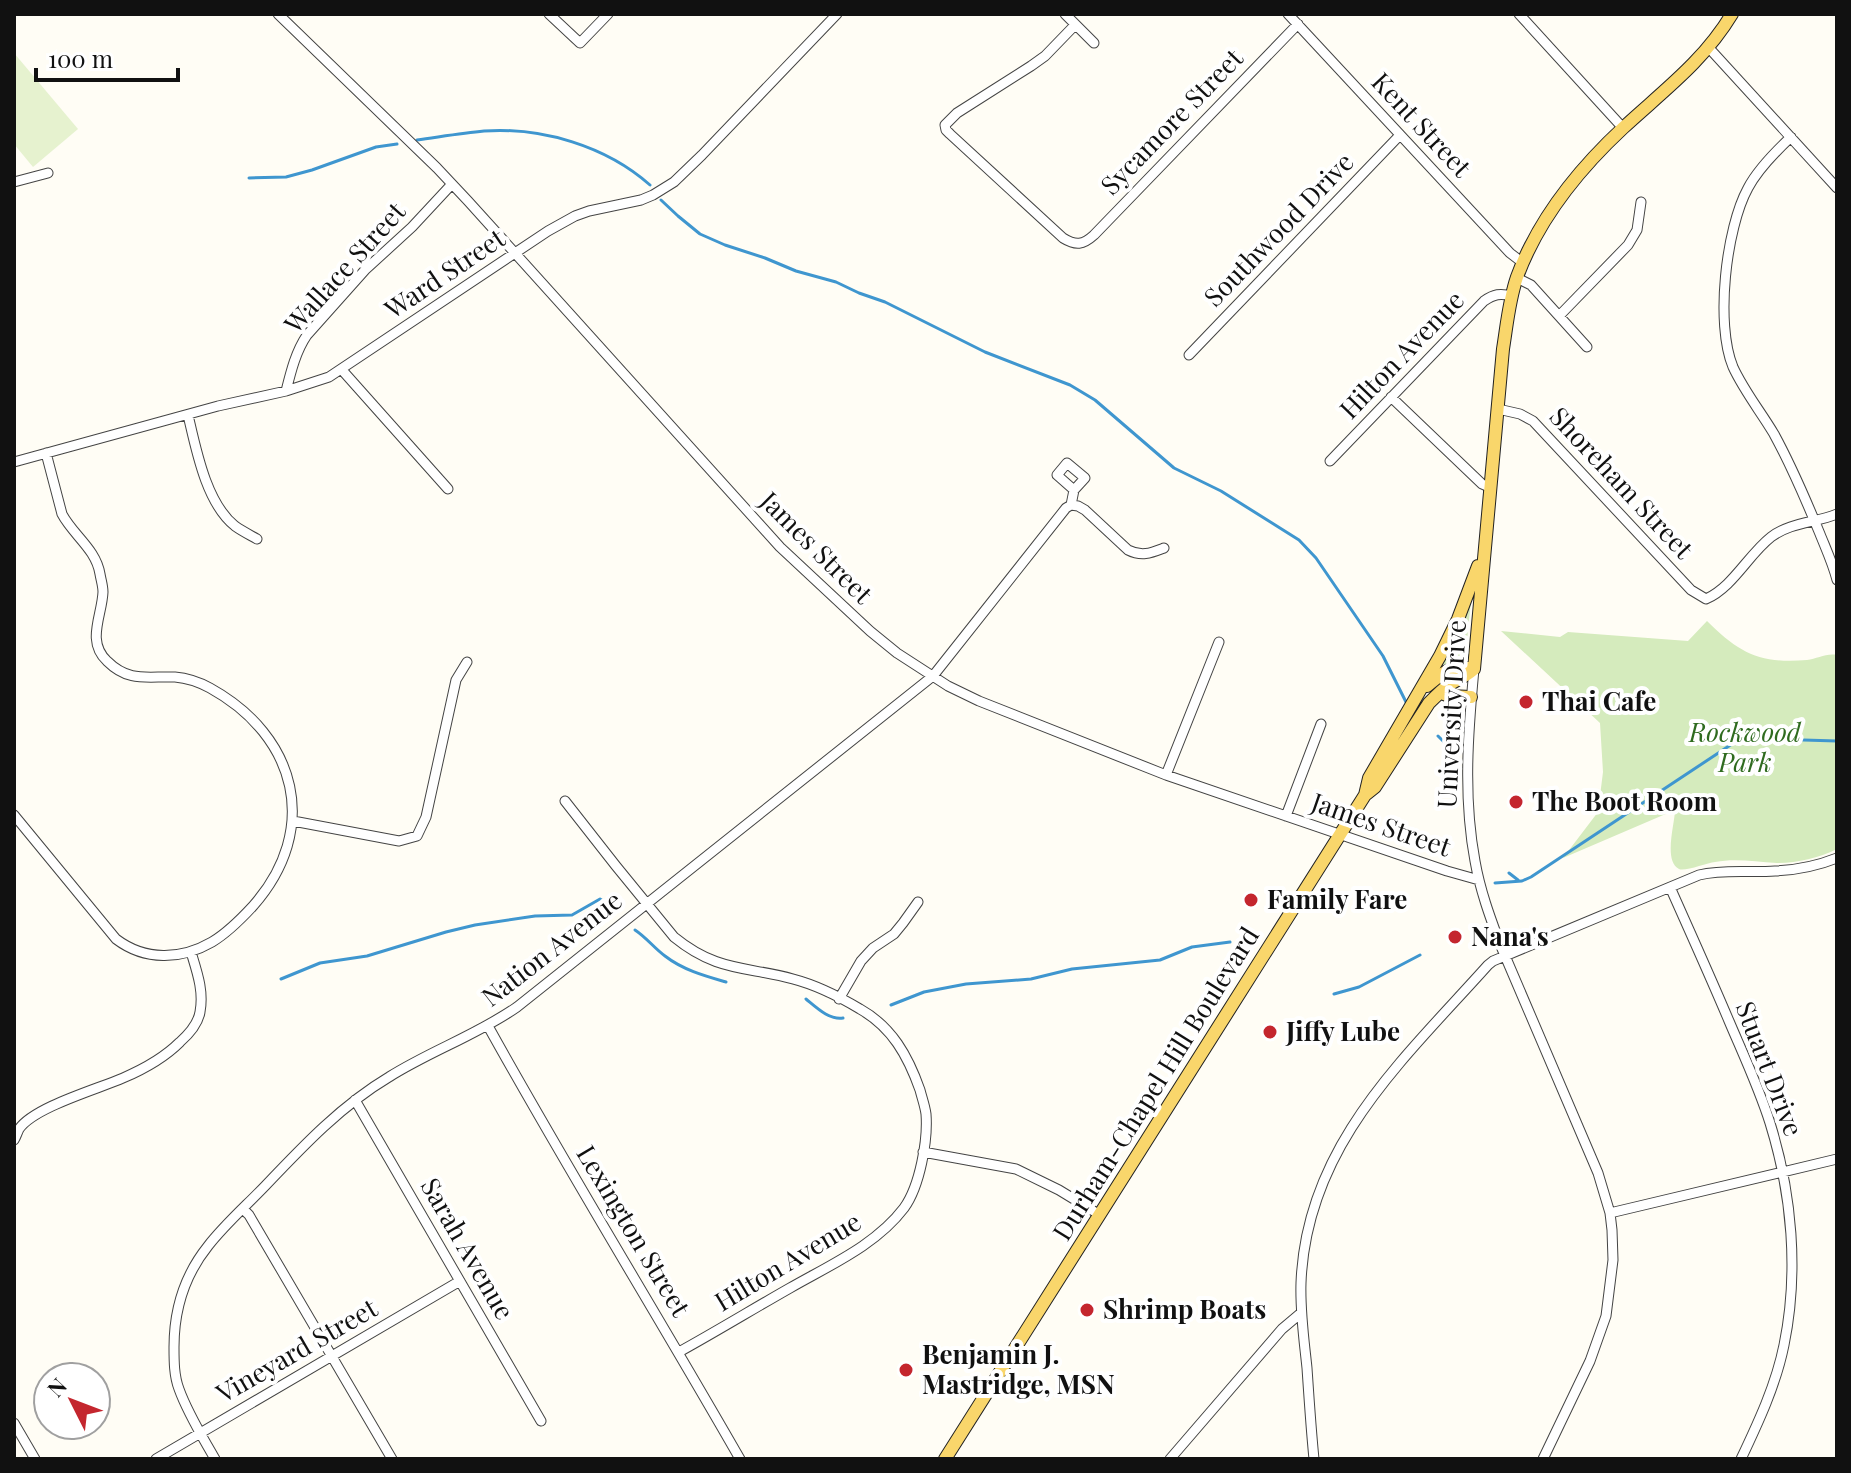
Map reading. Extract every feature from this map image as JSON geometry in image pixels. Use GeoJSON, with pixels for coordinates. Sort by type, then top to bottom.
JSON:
{"type":"FeatureCollection","features":[{"type":"Feature","properties":{"kind":"main road","name":"University Drive"},"geometry":{"type":"LineString","coordinates":[[1474,669],[1503,349],[1517,278],[1543,226],[1568,187],[1623,128],[1683,76],[1709,48],[1732,14]]}},
{"type":"Feature","properties":{"kind":"main road"},"geometry":{"type":"LineString","coordinates":[[1365,795],[1369,778],[1458,619],[1485,544]]}},
{"type":"Feature","properties":{"kind":"main road"},"geometry":{"type":"LineString","coordinates":[[1421,690],[1450,668],[1474,669]]}},
{"type":"Feature","properties":{"kind":"main road","name":"Durham-Chapel Hill Boulevard"},"geometry":{"type":"LineString","coordinates":[[945,1459],[1365,795],[1375,787],[1432,699],[1474,669]]}},
{"type":"Feature","properties":{"kind":"main road"},"geometry":{"type":"LineString","coordinates":[[1441,693],[1471,697]]}},
{"type":"Feature","properties":{"kind":"street","name":"James Street"},"geometry":{"type":"LineString","coordinates":[[278,14],[452,184],[780,547],[887,645],[948,686],[979,701],[1166,775],[1479,880]]}},
{"type":"Feature","properties":{"kind":"street"},"geometry":{"type":"LineString","coordinates":[[549,14],[580,43],[608,14]]}},
{"type":"Feature","properties":{"kind":"street"},"geometry":{"type":"LineString","coordinates":[[819,14],[827,24]]}},
{"type":"Feature","properties":{"kind":"street","name":"Ward Street"},"geometry":{"type":"LineString","coordinates":[[14,462],[315,383],[342,370],[548,231],[575,216],[641,200],[664,189],[702,155],[837,14]]}},
{"type":"Feature","properties":{"kind":"street"},"geometry":{"type":"LineString","coordinates":[[1065,14],[1094,43]]}},
{"type":"Feature","properties":{"kind":"street","name":"Kent Street"},"geometry":{"type":"LineString","coordinates":[[1288,14],[1510,253],[1523,263]]}},
{"type":"Feature","properties":{"kind":"street"},"geometry":{"type":"LineString","coordinates":[[1525,16],[1623,128]]}},
{"type":"Feature","properties":{"kind":"street","name":"Sycamore Street"},"geometry":{"type":"LineString","coordinates":[[1075,25],[1045,56],[957,113],[945,125],[950,134],[1063,238],[1083,244],[1298,24]]}},
{"type":"Feature","properties":{"kind":"street"},"geometry":{"type":"LineString","coordinates":[[1709,48],[1837,188]]}},
{"type":"Feature","properties":{"kind":"street","name":"Southwood Drive"},"geometry":{"type":"LineString","coordinates":[[1189,355],[1400,135]]}},
{"type":"Feature","properties":{"kind":"street"},"geometry":{"type":"LineString","coordinates":[[1791,137],[1755,177],[1742,201],[1730,246],[1723,325],[1733,366],[1800,483],[1837,580]]}},
{"type":"Feature","properties":{"kind":"street"},"geometry":{"type":"LineString","coordinates":[[14,182],[48,173]]}},
{"type":"Feature","properties":{"kind":"street","name":"Wallace Street"},"geometry":{"type":"LineString","coordinates":[[286,391],[301,343],[307,335],[365,270],[412,227],[452,184]]}},
{"type":"Feature","properties":{"kind":"street"},"geometry":{"type":"LineString","coordinates":[[1559,316],[1628,245],[1637,230],[1641,202]]}},
{"type":"Feature","properties":{"kind":"street"},"geometry":{"type":"LineString","coordinates":[[1517,278],[1531,285],[1587,347]]}},
{"type":"Feature","properties":{"kind":"street","name":"Hilton Avenue"},"geometry":{"type":"LineString","coordinates":[[1330,461],[1484,301],[1500,293],[1512,296]]}},
{"type":"Feature","properties":{"kind":"street"},"geometry":{"type":"LineString","coordinates":[[342,370],[448,489]]}},
{"type":"Feature","properties":{"kind":"street"},"geometry":{"type":"LineString","coordinates":[[1391,397],[1482,484],[1491,488]]}},
{"type":"Feature","properties":{"kind":"street","name":"Shoreham Street"},"geometry":{"type":"LineString","coordinates":[[1498,409],[1520,414],[1533,421],[1691,590],[1706,599],[1715,595],[1774,535],[1814,520]]}},
{"type":"Feature","properties":{"kind":"street"},"geometry":{"type":"LineString","coordinates":[[188,415],[202,473],[217,504],[233,525],[257,539]]}},
{"type":"Feature","properties":{"kind":"street"},"geometry":{"type":"LineString","coordinates":[[14,815],[116,939],[136,952],[162,956],[191,952],[218,938],[246,913],[262,895],[282,862],[293,821],[292,795],[283,764],[259,728],[237,707],[207,686],[189,679],[127,675],[102,654],[95,634],[103,591],[100,571],[94,556],[62,514],[46,453]]}},
{"type":"Feature","properties":{"kind":"street"},"geometry":{"type":"LineString","coordinates":[[1074,490],[1071,505],[1081,507],[1128,550],[1146,554],[1164,548]]}},
{"type":"Feature","properties":{"kind":"street","name":"Nation Avenue"},"geometry":{"type":"LineString","coordinates":[[215,1459],[190,1416],[176,1380],[174,1360],[178,1303],[202,1253],[318,1133],[355,1100],[414,1062],[488,1026],[517,1007],[933,676],[1071,505]]}},
{"type":"Feature","properties":{"kind":"street"},"geometry":{"type":"LineString","coordinates":[[1814,520],[1837,514]]}},
{"type":"Feature","properties":{"kind":"street"},"geometry":{"type":"LineString","coordinates":[[1166,775],[1219,642]]}},
{"type":"Feature","properties":{"kind":"street"},"geometry":{"type":"LineString","coordinates":[[293,821],[399,841],[417,836],[426,817],[456,680],[467,662]]}},
{"type":"Feature","properties":{"kind":"street","name":"University Drive"},"geometry":{"type":"LineString","coordinates":[[1474,669],[1468,796],[1479,880],[1488,913],[1598,1173],[1610,1213],[1613,1260],[1606,1316],[1590,1361],[1543,1459]]}},
{"type":"Feature","properties":{"kind":"street"},"geometry":{"type":"LineString","coordinates":[[1286,816],[1321,724]]}},
{"type":"Feature","properties":{"kind":"street","name":"Hilton Avenue"},"geometry":{"type":"LineString","coordinates":[[565,801],[674,937],[710,961],[794,980],[876,1019],[895,1038],[906,1056],[926,1110],[923,1152],[913,1189],[908,1201],[888,1226],[839,1260],[679,1352]]}},
{"type":"Feature","properties":{"kind":"street"},"geometry":{"type":"LineString","coordinates":[[1314,1459],[1301,1313],[1301,1280],[1308,1228],[1321,1184],[1338,1147],[1367,1104],[1408,1055],[1493,961],[1699,875],[1801,869],[1837,858]]}},
{"type":"Feature","properties":{"kind":"street","name":"Stuart Drive"},"geometry":{"type":"LineString","coordinates":[[1670,887],[1769,1120],[1790,1215],[1792,1274],[1784,1345],[1759,1419],[1741,1459]]}},
{"type":"Feature","properties":{"kind":"street"},"geometry":{"type":"LineString","coordinates":[[839,999],[861,961],[873,948],[894,934],[918,902]]}},
{"type":"Feature","properties":{"kind":"street"},"geometry":{"type":"LineString","coordinates":[[14,1140],[25,1122],[127,1077],[170,1052],[188,1035],[200,1014],[202,996],[191,952]]}},
{"type":"Feature","properties":{"kind":"street","name":"Lexington Street"},"geometry":{"type":"LineString","coordinates":[[488,1026],[740,1459]]}},
{"type":"Feature","properties":{"kind":"street","name":"Sarah Avenue"},"geometry":{"type":"LineString","coordinates":[[355,1100],[541,1421]]}},
{"type":"Feature","properties":{"kind":"street"},"geometry":{"type":"LineString","coordinates":[[923,1152],[1016,1169],[1100,1215]]}},
{"type":"Feature","properties":{"kind":"street"},"geometry":{"type":"LineString","coordinates":[[1610,1213],[1837,1159]]}},
{"type":"Feature","properties":{"kind":"street"},"geometry":{"type":"LineString","coordinates":[[243,1209],[392,1459]]}},
{"type":"Feature","properties":{"kind":"street","name":"Vineyard Street"},"geometry":{"type":"LineString","coordinates":[[156,1459],[460,1281]]}},
{"type":"Feature","properties":{"kind":"street"},"geometry":{"type":"LineString","coordinates":[[1170,1459],[1282,1329],[1301,1313]]}},
{"type":"Feature","properties":{"kind":"street"},"geometry":{"type":"LineString","coordinates":[[14,1423],[35,1459]]}},
{"type":"Feature","properties":{"kind":"green space"},"geometry":{"type":"Polygon","coordinates":[[[14,53],[78,129],[33,167],[14,144],[14,53]]]}},
{"type":"Feature","properties":{"kind":"green space"},"geometry":{"type":"Polygon","coordinates":[[[1471,601],[1465,659],[1438,668],[1471,601]]]}},
{"type":"Feature","properties":{"kind":"green space","name":"Rockwood Park"},"geometry":{"type":"Polygon","coordinates":[[[1707,621],[1740,648],[1763,658],[1791,661],[1837,655],[1837,849],[1793,862],[1730,860],[1679,869],[1674,865],[1671,850],[1675,810],[1563,858],[1598,812],[1603,772],[1600,723],[1501,631],[1560,637],[1568,632],[1688,641],[1707,621]]]}},
{"type":"Feature","properties":{"kind":"waterway"},"geometry":{"type":"LineString","coordinates":[[417,140],[484,131],[550,136],[614,160],[650,185]]}},
{"type":"Feature","properties":{"kind":"waterway"},"geometry":{"type":"LineString","coordinates":[[249,178],[286,177],[376,147],[397,144]]}},
{"type":"Feature","properties":{"kind":"waterway"},"geometry":{"type":"LineString","coordinates":[[661,200],[700,234],[885,302],[985,352],[1070,385],[1095,400],[1174,468],[1221,491],[1299,540],[1316,558],[1383,656],[1406,702]]}},
{"type":"Feature","properties":{"kind":"waterway"},"geometry":{"type":"LineString","coordinates":[[1438,736],[1455,753]]}},
{"type":"Feature","properties":{"kind":"waterway"},"geometry":{"type":"LineString","coordinates":[[1495,883],[1522,881],[1531,877],[1741,738],[1837,741]]}},
{"type":"Feature","properties":{"kind":"waterway"},"geometry":{"type":"LineString","coordinates":[[1509,873],[1518,880]]}},
{"type":"Feature","properties":{"kind":"waterway"},"geometry":{"type":"LineString","coordinates":[[281,979],[320,963],[367,956],[475,925],[535,916],[572,915],[600,899],[610,911]]}},
{"type":"Feature","properties":{"kind":"waterway"},"geometry":{"type":"LineString","coordinates":[[635,930],[679,965],[726,982]]}},
{"type":"Feature","properties":{"kind":"waterway"},"geometry":{"type":"LineString","coordinates":[[891,1005],[924,992],[966,984],[1031,979],[1072,969],[1160,960],[1192,947],[1230,942]]}},
{"type":"Feature","properties":{"kind":"waterway"},"geometry":{"type":"LineString","coordinates":[[1334,994],[1359,987],[1420,955]]}},
{"type":"Feature","properties":{"kind":"waterway"},"geometry":{"type":"LineString","coordinates":[[806,999],[828,1015],[843,1018]]}},
{"type":"Feature","properties":{"kind":"place","name":"Thai Cafe"},"geometry":{"type":"Point","coordinates":[1526,702]}},
{"type":"Feature","properties":{"kind":"place","name":"The Boot Room"},"geometry":{"type":"Point","coordinates":[1516,802]}},
{"type":"Feature","properties":{"kind":"place","name":"Family Fare"},"geometry":{"type":"Point","coordinates":[1251,900]}},
{"type":"Feature","properties":{"kind":"place","name":"Nana's"},"geometry":{"type":"Point","coordinates":[1455,937]}},
{"type":"Feature","properties":{"kind":"place","name":"Jiffy Lube"},"geometry":{"type":"Point","coordinates":[1270,1032]}},
{"type":"Feature","properties":{"kind":"place","name":"Shrimp Boats"},"geometry":{"type":"Point","coordinates":[1087,1310]}},
{"type":"Feature","properties":{"kind":"place","name":"Benjamin J. Mastridge, MSN"},"geometry":{"type":"Point","coordinates":[906,1370]}}]}
